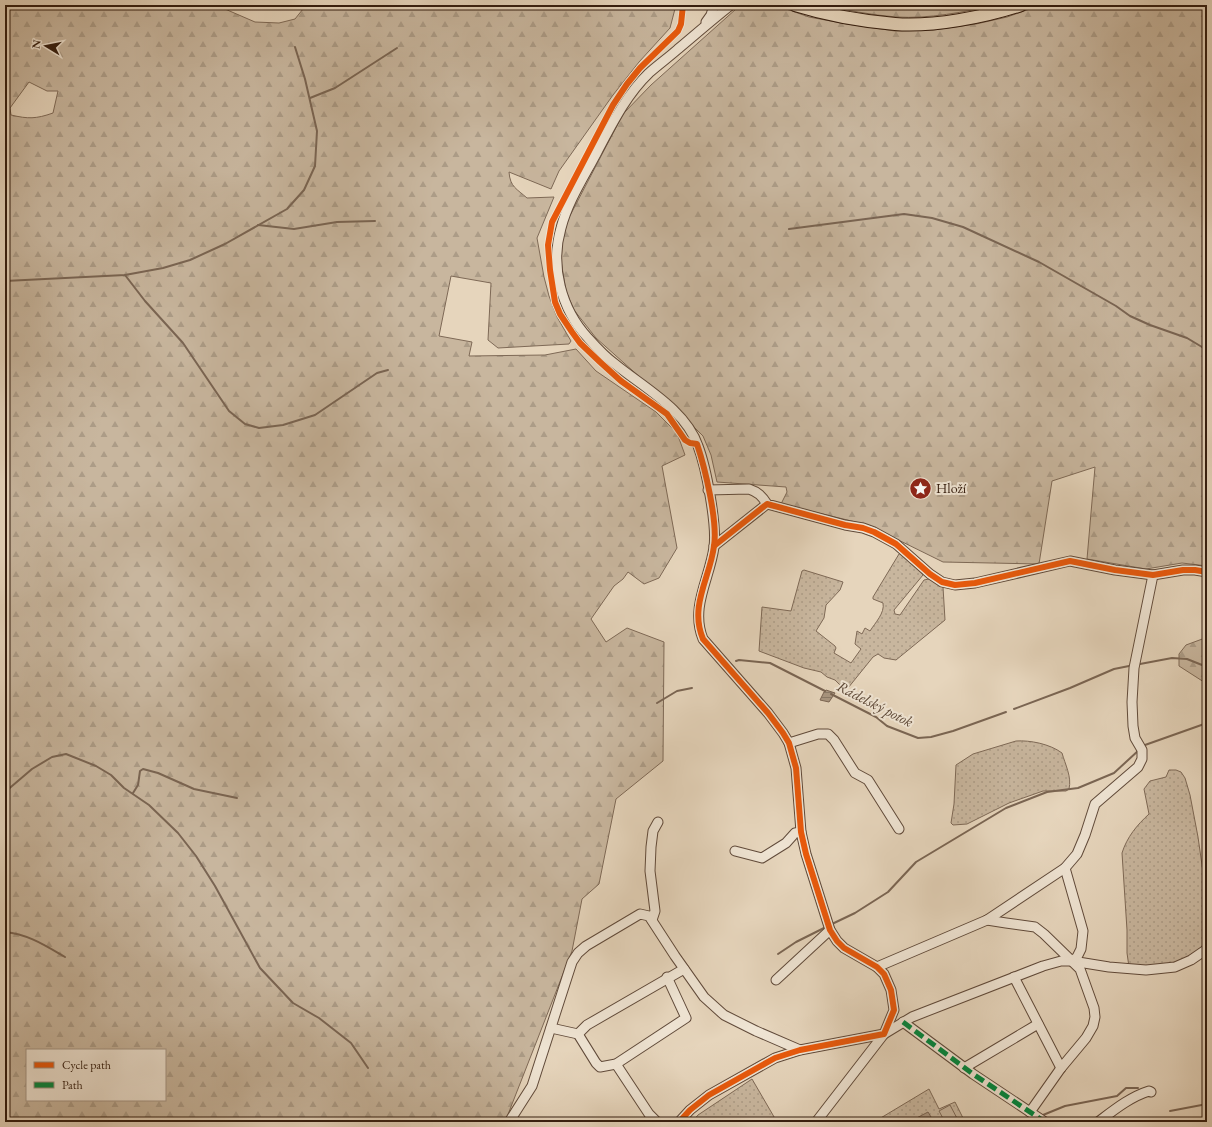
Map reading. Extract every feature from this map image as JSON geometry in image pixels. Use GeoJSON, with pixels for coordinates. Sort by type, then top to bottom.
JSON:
{"type":"FeatureCollection","features":[{"type":"Feature","properties":{"kind":"main road"},"geometry":{"type":"LineString","coordinates":[[795,5],[811,10],[848,17],[896,24],[932,23],[975,17],[1022,5]]}},
{"type":"Feature","properties":{"kind":"street"},"geometry":{"type":"LineString","coordinates":[[702,29],[711,15],[714,5]]}},
{"type":"Feature","properties":{"kind":"street"},"geometry":{"type":"LineString","coordinates":[[729,6],[649,74],[626,100],[614,120],[566,214],[559,235],[557,269],[564,301],[582,332],[613,363],[684,420],[697,444],[702,459],[714,529],[714,546],[699,602],[698,622],[700,631],[703,639],[768,714],[789,743],[796,768],[801,832],[806,854],[830,930],[837,941],[844,948],[877,967],[884,974],[891,990],[894,1010],[884,1034],[816,1122]]}},
{"type":"Feature","properties":{"kind":"street"},"geometry":{"type":"LineString","coordinates":[[708,490],[749,489],[756,491],[767,504],[874,532],[896,544],[930,574],[942,582],[955,585],[982,582],[1070,561],[1115,570],[1154,575],[1183,570],[1207,572]]}},
{"type":"Feature","properties":{"kind":"street"},"geometry":{"type":"LineString","coordinates":[[714,546],[767,504]]}},
{"type":"Feature","properties":{"kind":"street"},"geometry":{"type":"LineString","coordinates":[[877,967],[987,920],[1065,868],[1077,854],[1095,804],[1138,767],[1142,759],[1142,750],[1135,738],[1133,726],[1132,702],[1134,668],[1154,575]]}},
{"type":"Feature","properties":{"kind":"street"},"geometry":{"type":"LineString","coordinates":[[789,743],[818,734],[828,734],[834,740],[855,773],[868,780],[899,829]]}},
{"type":"Feature","properties":{"kind":"street"},"geometry":{"type":"LineString","coordinates":[[652,920],[655,911],[650,871],[651,847],[653,831],[658,822]]}},
{"type":"Feature","properties":{"kind":"street"},"geometry":{"type":"LineString","coordinates":[[735,851],[762,858],[786,843],[795,833],[801,832]]}},
{"type":"Feature","properties":{"kind":"street"},"geometry":{"type":"LineString","coordinates":[[1065,868],[1083,931],[1080,949],[1077,956],[1072,961]]}},
{"type":"Feature","properties":{"kind":"street"},"geometry":{"type":"LineString","coordinates":[[509,1122],[532,1086],[572,962],[578,953],[586,946],[640,914],[649,916],[704,997],[724,1015],[800,1050]]}},
{"type":"Feature","properties":{"kind":"street"},"geometry":{"type":"LineString","coordinates":[[987,920],[1006,924],[1035,927],[1044,934],[1080,969],[1094,1008],[1095,1017],[1093,1026],[1086,1038],[1061,1068],[1030,1112]]}},
{"type":"Feature","properties":{"kind":"street"},"geometry":{"type":"LineString","coordinates":[[776,980],[830,930]]}},
{"type":"Feature","properties":{"kind":"street"},"geometry":{"type":"LineString","coordinates":[[679,1122],[690,1110],[709,1095],[775,1058],[800,1050],[884,1034],[912,1017],[1043,966],[1072,961],[1110,968],[1146,970],[1175,967],[1191,960],[1207,949]]}},
{"type":"Feature","properties":{"kind":"street"},"geometry":{"type":"LineString","coordinates":[[578,1034],[587,1025],[684,968]]}},
{"type":"Feature","properties":{"kind":"street"},"geometry":{"type":"LineString","coordinates":[[551,1028],[578,1034],[600,1067],[616,1064],[686,1018],[667,977]]}},
{"type":"Feature","properties":{"kind":"street"},"geometry":{"type":"LineString","coordinates":[[1014,978],[1061,1068]]}},
{"type":"Feature","properties":{"kind":"street"},"geometry":{"type":"LineString","coordinates":[[903,1022],[964,1068],[1045,1122]]}},
{"type":"Feature","properties":{"kind":"street"},"geometry":{"type":"LineString","coordinates":[[964,1068],[1038,1024]]}},
{"type":"Feature","properties":{"kind":"street"},"geometry":{"type":"LineString","coordinates":[[616,1064],[649,1114],[657,1122]]}},
{"type":"Feature","properties":{"kind":"street"},"geometry":{"type":"LineString","coordinates":[[1098,1122],[1114,1109],[1140,1094],[1149,1090],[1151,1092]]}},
{"type":"Feature","properties":{"kind":"green space"},"geometry":{"type":"Polygon","coordinates":[[[5,5],[224,5],[225,9],[255,22],[279,23],[295,19],[303,9],[303,5],[676,5],[670,28],[639,62],[613,95],[559,171],[551,189],[509,172],[512,184],[527,198],[554,197],[537,238],[549,296],[557,317],[571,341],[569,344],[498,348],[488,340],[491,283],[451,276],[439,336],[472,342],[469,356],[545,355],[576,349],[596,371],[656,412],[677,433],[685,455],[662,466],[677,548],[659,578],[644,584],[628,572],[623,579],[614,586],[591,619],[606,642],[627,628],[664,642],[663,761],[616,799],[599,884],[582,899],[572,951],[505,1122],[5,1122],[5,5]],[[29,82],[10,108],[11,115],[32,118],[53,113],[58,91],[47,91],[29,82]]]}},
{"type":"Feature","properties":{"kind":"green space"},"geometry":{"type":"Polygon","coordinates":[[[743,5],[775,5],[809,17],[895,31],[933,30],[976,24],[1007,17],[1041,5],[1207,5],[1207,566],[1182,563],[1146,569],[1087,559],[1095,467],[1052,481],[1039,564],[943,562],[868,525],[781,504],[787,492],[786,487],[717,482],[711,455],[703,436],[680,413],[596,338],[574,310],[566,291],[561,261],[563,229],[623,114],[651,85],[736,9],[743,5]]]}},
{"type":"Feature","properties":{"kind":"green space"},"geometry":{"type":"Polygon","coordinates":[[[822,5],[997,5],[921,17],[896,17],[822,5]]]}},
{"type":"Feature","properties":{"kind":"green space"},"geometry":{"type":"Polygon","coordinates":[[[901,553],[920,570],[923,575],[894,610],[895,614],[900,615],[924,580],[929,579],[943,587],[945,620],[896,660],[884,658],[878,654],[873,657],[848,688],[842,687],[835,680],[827,677],[821,672],[804,668],[759,651],[762,607],[791,611],[802,571],[804,570],[843,582],[840,590],[826,605],[824,618],[816,631],[835,646],[836,648],[834,653],[851,663],[861,649],[855,644],[857,631],[862,634],[865,628],[870,631],[879,618],[883,610],[883,603],[873,599],[873,597],[901,553]]]}},
{"type":"Feature","properties":{"kind":"green space"},"geometry":{"type":"Polygon","coordinates":[[[1207,638],[1207,684],[1179,666],[1179,654],[1186,645],[1207,638]]]}},
{"type":"Feature","properties":{"kind":"green space"},"geometry":{"type":"Polygon","coordinates":[[[1016,741],[1040,743],[1052,747],[1062,753],[1070,780],[1069,789],[1066,791],[1043,791],[1009,803],[967,824],[953,825],[951,823],[954,804],[956,765],[973,754],[1016,741]]]}},
{"type":"Feature","properties":{"kind":"green space"},"geometry":{"type":"Polygon","coordinates":[[[1169,770],[1181,772],[1185,778],[1190,795],[1207,900],[1207,943],[1197,951],[1179,961],[1162,965],[1129,967],[1122,853],[1133,832],[1140,822],[1149,814],[1144,789],[1150,781],[1166,777],[1169,770]]]}},
{"type":"Feature","properties":{"kind":"green space"},"geometry":{"type":"Polygon","coordinates":[[[752,1079],[777,1122],[692,1122],[698,1115],[752,1079]]]}},
{"type":"Feature","properties":{"kind":"green space"},"geometry":{"type":"Polygon","coordinates":[[[929,1089],[939,1109],[955,1102],[965,1122],[874,1122],[929,1089]]]}},
{"type":"Feature","properties":{"kind":"green space"},"geometry":{"type":"Polygon","coordinates":[[[950,1105],[959,1122],[945,1122],[939,1111],[950,1105]]]}},
{"type":"Feature","properties":{"kind":"shaded area"},"geometry":{"type":"Polygon","coordinates":[[[826,690],[835,693],[829,702],[820,700],[826,690]]]}},
{"type":"Feature","properties":{"kind":"shaded area"},"geometry":{"type":"Polygon","coordinates":[[[928,1112],[934,1122],[909,1122],[928,1112]]]}},
{"type":"Feature","properties":{"kind":"waterway"},"geometry":{"type":"LineString","coordinates":[[5,281],[125,275],[163,268],[190,260],[225,244],[287,209],[304,190],[315,166],[317,131],[305,79],[295,47]]}},
{"type":"Feature","properties":{"kind":"waterway"},"geometry":{"type":"LineString","coordinates":[[310,98],[335,88],[397,48]]}},
{"type":"Feature","properties":{"kind":"waterway"},"geometry":{"type":"LineString","coordinates":[[789,229],[904,214],[932,218],[963,227],[1039,262],[1116,306],[1130,316],[1187,338],[1207,350]]}},
{"type":"Feature","properties":{"kind":"waterway"},"geometry":{"type":"LineString","coordinates":[[258,225],[294,229],[337,222],[375,221]]}},
{"type":"Feature","properties":{"kind":"waterway"},"geometry":{"type":"LineString","coordinates":[[125,275],[145,301],[183,343],[229,411],[245,424],[259,428],[283,425],[315,415],[377,373],[388,370]]}},
{"type":"Feature","properties":{"kind":"waterway","name":"Rádelský potok"},"geometry":{"type":"LineString","coordinates":[[1140,664],[1172,658],[1187,659],[1207,667]]}},
{"type":"Feature","properties":{"kind":"waterway","name":"Rádelský potok"},"geometry":{"type":"LineString","coordinates":[[736,661],[770,663],[825,691]]}},
{"type":"Feature","properties":{"kind":"waterway","name":"Rádelský potok"},"geometry":{"type":"LineString","coordinates":[[1014,709],[1070,688],[1114,669],[1129,666]]}},
{"type":"Feature","properties":{"kind":"waterway","name":"Rádelský potok"},"geometry":{"type":"LineString","coordinates":[[657,703],[677,691],[692,688]]}},
{"type":"Feature","properties":{"kind":"waterway","name":"Rádelský potok"},"geometry":{"type":"LineString","coordinates":[[831,694],[876,717],[887,726],[918,738],[931,737],[953,731],[1006,712]]}},
{"type":"Feature","properties":{"kind":"waterway"},"geometry":{"type":"LineString","coordinates":[[1142,747],[1207,723]]}},
{"type":"Feature","properties":{"kind":"waterway"},"geometry":{"type":"LineString","coordinates":[[832,924],[855,913],[888,892],[916,862],[1006,808],[1047,792],[1078,788],[1114,773],[1139,750]]}},
{"type":"Feature","properties":{"kind":"waterway"},"geometry":{"type":"LineString","coordinates":[[5,792],[32,769],[52,757],[66,754],[96,766],[111,775],[124,788],[149,805],[178,833],[196,856],[215,886],[260,968],[293,1003],[319,1018],[351,1043],[368,1068]]}},
{"type":"Feature","properties":{"kind":"waterway"},"geometry":{"type":"LineString","coordinates":[[133,793],[138,785],[140,771],[143,769],[158,773],[194,789],[237,798]]}},
{"type":"Feature","properties":{"kind":"waterway"},"geometry":{"type":"LineString","coordinates":[[778,954],[796,942],[826,927]]}},
{"type":"Feature","properties":{"kind":"waterway"},"geometry":{"type":"LineString","coordinates":[[5,932],[29,938],[65,957]]}},
{"type":"Feature","properties":{"kind":"waterway"},"geometry":{"type":"LineString","coordinates":[[1043,1115],[1065,1106],[1117,1096],[1126,1088],[1138,1088]]}},
{"type":"Feature","properties":{"kind":"waterway"},"geometry":{"type":"LineString","coordinates":[[1170,1111],[1207,1104]]}},
{"type":"Feature","properties":{"kind":"marked path"},"geometry":{"type":"LineString","coordinates":[[903,1022],[973,1074],[1045,1122]]}},
{"type":"Feature","properties":{"kind":"cycle path"},"geometry":{"type":"LineString","coordinates":[[679,1122],[690,1110],[709,1095],[775,1058],[800,1050],[884,1034],[894,1010],[891,990],[884,974],[877,967],[844,948],[837,941],[830,930],[806,854],[801,832],[796,768],[789,743],[768,713],[703,639],[699,627],[699,604],[712,558],[715,536],[710,495],[697,444],[690,443],[685,440],[667,414],[621,381],[580,343],[560,314],[555,302],[548,245],[552,222],[613,105],[640,68],[678,31],[681,24],[683,5]]}},
{"type":"Feature","properties":{"kind":"cycle path"},"geometry":{"type":"LineString","coordinates":[[714,546],[767,504],[874,532],[896,544],[930,574],[942,582],[955,585],[975,583],[1070,561],[1115,570],[1153,575],[1183,570],[1207,572]]}},
{"type":"Feature","properties":{"kind":"place","name":"Hloží"},"geometry":{"type":"Point","coordinates":[920,488]}}]}
